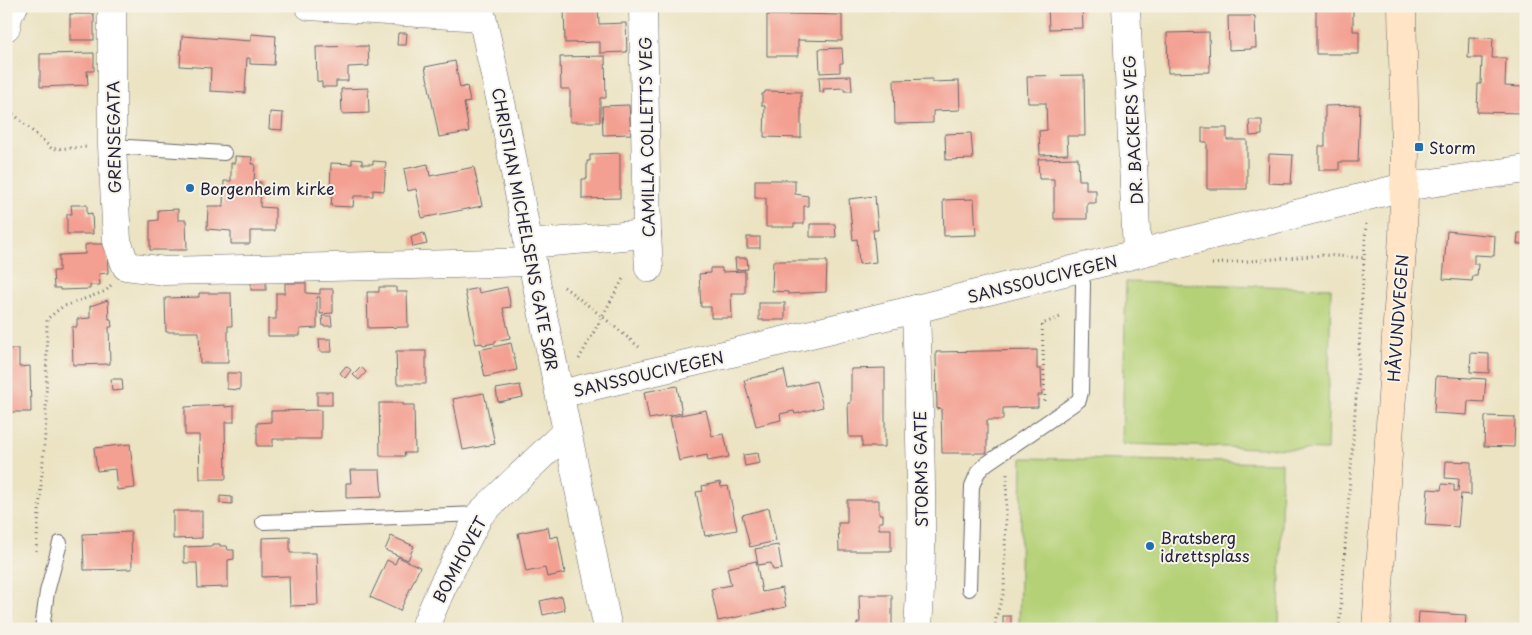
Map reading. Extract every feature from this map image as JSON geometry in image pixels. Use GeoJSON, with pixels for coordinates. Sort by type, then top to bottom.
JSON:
{"type":"FeatureCollection","features":[{"type":"Feature","properties":{"kind":"main road","name":"HÅVUNDVEGEN"},"geometry":{"type":"LineString","coordinates":[[1376,629],[1398,316],[1404,187],[1402,6]]}},
{"type":"Feature","properties":{"kind":"street"},"geometry":{"type":"LineString","coordinates":[[6,26],[9,12],[14,6]]}},
{"type":"Feature","properties":{"kind":"street","name":"GRENSEGATA"},"geometry":{"type":"LineString","coordinates":[[112,6],[112,146],[117,240],[126,266]]}},
{"type":"Feature","properties":{"kind":"street"},"geometry":{"type":"LineString","coordinates":[[309,6],[480,12]]}},
{"type":"Feature","properties":{"kind":"street","name":"CAMILLA COLLETTS VEG"},"geometry":{"type":"LineString","coordinates":[[637,272],[647,234],[643,6]]}},
{"type":"Feature","properties":{"kind":"street","name":"DR. BACKERS VEG"},"geometry":{"type":"LineString","coordinates":[[1126,6],[1138,253]]}},
{"type":"Feature","properties":{"kind":"street","name":"CHRISTIAN MICHELSENS GATE SØR"},"geometry":{"type":"LineString","coordinates":[[480,12],[506,125],[566,432],[608,629]]}},
{"type":"Feature","properties":{"kind":"street","name":"SANSSOUCIVEGEN"},"geometry":{"type":"LineString","coordinates":[[560,394],[916,309],[1404,187],[1526,169]]}},
{"type":"Feature","properties":{"kind":"street"},"geometry":{"type":"LineString","coordinates":[[126,266],[165,271],[530,253],[647,234]]}},
{"type":"Feature","properties":{"kind":"street","name":"STORMS GATE"},"geometry":{"type":"LineString","coordinates":[[916,309],[921,481],[921,583],[918,629]]}},
{"type":"Feature","properties":{"kind":"street","name":"BOMHOVET"},"geometry":{"type":"LineString","coordinates":[[424,629],[443,585],[480,514],[566,432]]}},
{"type":"Feature","properties":{"kind":"lane"},"geometry":{"type":"LineString","coordinates":[[112,146],[224,153]]}},
{"type":"Feature","properties":{"kind":"lane"},"geometry":{"type":"LineString","coordinates":[[969,589],[972,486],[978,472],[986,464],[1072,405],[1078,400],[1082,392],[1083,284],[1080,268]]}},
{"type":"Feature","properties":{"kind":"lane"},"geometry":{"type":"LineString","coordinates":[[263,522],[480,514]]}},
{"type":"Feature","properties":{"kind":"lane"},"geometry":{"type":"LineString","coordinates":[[42,629],[47,592],[60,543]]}},
{"type":"Feature","properties":{"kind":"path"},"geometry":{"type":"LineString","coordinates":[[6,107],[52,149],[112,146]]}},
{"type":"Feature","properties":{"kind":"path"},"geometry":{"type":"LineString","coordinates":[[1339,629],[1368,197]]}},
{"type":"Feature","properties":{"kind":"path"},"geometry":{"type":"LineString","coordinates":[[1207,264],[1324,255],[1364,258]]}},
{"type":"Feature","properties":{"kind":"path"},"geometry":{"type":"LineString","coordinates":[[36,554],[46,421],[47,319],[62,307],[106,291],[126,266]]}},
{"type":"Feature","properties":{"kind":"path"},"geometry":{"type":"LineString","coordinates":[[579,360],[603,317],[637,272]]}},
{"type":"Feature","properties":{"kind":"path"},"geometry":{"type":"LineString","coordinates":[[563,286],[664,369]]}},
{"type":"Feature","properties":{"kind":"green space"},"geometry":{"type":"Polygon","coordinates":[[[1126,282],[1331,288],[1327,450],[1122,444],[1126,282]]]}},
{"type":"Feature","properties":{"kind":"green space","name":"Bratsberg idrettsplass"},"geometry":{"type":"Polygon","coordinates":[[[1022,458],[1282,463],[1279,629],[1019,629],[1022,458]]]}},
{"type":"Feature","properties":{"kind":"building"},"geometry":{"type":"Polygon","coordinates":[[[564,6],[598,6],[599,24],[626,23],[627,52],[600,53],[600,42],[565,43],[564,6]]]}},
{"type":"Feature","properties":{"kind":"building"},"geometry":{"type":"Polygon","coordinates":[[[891,6],[912,6],[912,11],[891,12],[891,6]]]}},
{"type":"Feature","properties":{"kind":"building"},"geometry":{"type":"Polygon","coordinates":[[[1048,6],[1082,6],[1083,28],[1049,29],[1048,6]]]}},
{"type":"Feature","properties":{"kind":"building"},"geometry":{"type":"Polygon","coordinates":[[[1316,8],[1353,8],[1353,31],[1359,31],[1359,54],[1316,54],[1316,8]]]}},
{"type":"Feature","properties":{"kind":"building"},"geometry":{"type":"Polygon","coordinates":[[[70,14],[94,14],[94,40],[70,40],[70,14]]]}},
{"type":"Feature","properties":{"kind":"building"},"geometry":{"type":"Polygon","coordinates":[[[767,15],[842,15],[842,41],[798,40],[798,56],[767,56],[767,15]]]}},
{"type":"Feature","properties":{"kind":"building"},"geometry":{"type":"Polygon","coordinates":[[[1228,16],[1255,16],[1256,48],[1229,50],[1228,16]]]}},
{"type":"Feature","properties":{"kind":"building"},"geometry":{"type":"Polygon","coordinates":[[[1209,32],[1210,72],[1168,73],[1167,33],[1209,32]]]}},
{"type":"Feature","properties":{"kind":"building"},"geometry":{"type":"Polygon","coordinates":[[[398,33],[407,33],[406,45],[397,45],[398,33]]]}},
{"type":"Feature","properties":{"kind":"building"},"geometry":{"type":"Polygon","coordinates":[[[251,34],[276,36],[274,65],[250,64],[250,58],[247,58],[245,93],[210,91],[211,68],[180,66],[182,36],[251,41],[251,34]]]}},
{"type":"Feature","properties":{"kind":"building"},"geometry":{"type":"Polygon","coordinates":[[[1469,37],[1493,38],[1492,58],[1506,58],[1505,86],[1522,87],[1522,113],[1477,112],[1478,84],[1481,84],[1482,58],[1468,58],[1469,37]]]}},
{"type":"Feature","properties":{"kind":"building"},"geometry":{"type":"Polygon","coordinates":[[[368,46],[369,66],[348,67],[348,81],[336,81],[336,87],[322,87],[322,82],[317,81],[316,47],[368,46]]]}},
{"type":"Feature","properties":{"kind":"building"},"geometry":{"type":"Polygon","coordinates":[[[842,48],[843,63],[840,63],[840,72],[820,73],[819,49],[842,48]]]}},
{"type":"Feature","properties":{"kind":"building"},"geometry":{"type":"Polygon","coordinates":[[[94,53],[94,71],[87,71],[88,85],[40,87],[40,54],[94,53]]]}},
{"type":"Feature","properties":{"kind":"building"},"geometry":{"type":"Polygon","coordinates":[[[605,56],[606,98],[600,98],[600,122],[570,122],[570,89],[561,89],[560,57],[605,56]]]}},
{"type":"Feature","properties":{"kind":"building"},"geometry":{"type":"Polygon","coordinates":[[[455,61],[460,88],[467,86],[470,102],[464,103],[469,132],[439,137],[425,67],[455,61]]]}},
{"type":"Feature","properties":{"kind":"building"},"geometry":{"type":"Polygon","coordinates":[[[1084,75],[1085,136],[1067,136],[1068,154],[1040,155],[1039,131],[1047,130],[1046,103],[1028,103],[1027,76],[1084,75]]]}},
{"type":"Feature","properties":{"kind":"building"},"geometry":{"type":"Polygon","coordinates":[[[851,76],[852,91],[844,91],[844,88],[823,89],[824,92],[820,92],[819,77],[851,76]]]}},
{"type":"Feature","properties":{"kind":"building"},"geometry":{"type":"Polygon","coordinates":[[[932,79],[932,82],[959,81],[960,110],[933,111],[933,123],[895,124],[894,80],[932,79]]]}},
{"type":"Feature","properties":{"kind":"building"},"geometry":{"type":"Polygon","coordinates":[[[368,88],[369,113],[342,114],[341,89],[368,88]]]}},
{"type":"Feature","properties":{"kind":"building"},"geometry":{"type":"Polygon","coordinates":[[[765,91],[801,92],[801,138],[764,137],[765,106],[762,106],[762,94],[765,91]]]}},
{"type":"Feature","properties":{"kind":"building"},"geometry":{"type":"Polygon","coordinates":[[[629,105],[631,134],[603,135],[602,106],[629,105]]]}},
{"type":"Feature","properties":{"kind":"building"},"geometry":{"type":"Polygon","coordinates":[[[1360,105],[1358,162],[1339,162],[1339,170],[1319,170],[1319,146],[1325,146],[1325,106],[1360,105]]]}},
{"type":"Feature","properties":{"kind":"building"},"geometry":{"type":"Polygon","coordinates":[[[270,112],[283,113],[282,130],[269,129],[270,112]]]}},
{"type":"Feature","properties":{"kind":"building"},"geometry":{"type":"Polygon","coordinates":[[[1249,120],[1262,120],[1262,135],[1250,136],[1249,120]]]}},
{"type":"Feature","properties":{"kind":"building"},"geometry":{"type":"Polygon","coordinates":[[[1202,128],[1227,128],[1227,140],[1247,140],[1247,189],[1207,189],[1207,142],[1202,142],[1202,128]]]}},
{"type":"Feature","properties":{"kind":"building"},"geometry":{"type":"Polygon","coordinates":[[[971,133],[973,159],[946,160],[945,134],[971,133]]]}},
{"type":"Feature","properties":{"kind":"building"},"geometry":{"type":"Polygon","coordinates":[[[620,153],[620,198],[582,199],[582,179],[587,179],[587,161],[590,161],[590,155],[620,153]]]}},
{"type":"Feature","properties":{"kind":"building"},"geometry":{"type":"Polygon","coordinates":[[[1269,154],[1293,155],[1291,184],[1268,183],[1269,154]]]}},
{"type":"Feature","properties":{"kind":"building"},"geometry":{"type":"Polygon","coordinates":[[[235,156],[252,157],[251,164],[255,164],[254,182],[261,182],[260,207],[275,208],[275,231],[250,231],[250,244],[231,244],[231,231],[207,229],[208,206],[223,206],[224,181],[231,181],[231,163],[235,163],[235,156]]]}},
{"type":"Feature","properties":{"kind":"building"},"geometry":{"type":"Polygon","coordinates":[[[1078,158],[1079,180],[1086,180],[1086,190],[1096,190],[1096,203],[1087,203],[1087,219],[1054,219],[1054,179],[1039,179],[1038,159],[1078,158]]]}},
{"type":"Feature","properties":{"kind":"building"},"geometry":{"type":"Polygon","coordinates":[[[352,159],[362,160],[362,164],[373,164],[373,161],[386,162],[384,191],[373,190],[373,196],[354,196],[353,207],[331,206],[331,163],[352,164],[352,159]]]}},
{"type":"Feature","properties":{"kind":"building"},"geometry":{"type":"Polygon","coordinates":[[[428,164],[430,176],[474,167],[482,206],[422,218],[416,189],[408,191],[404,169],[428,164]]]}},
{"type":"Feature","properties":{"kind":"building"},"geometry":{"type":"Polygon","coordinates":[[[755,180],[795,180],[795,194],[808,196],[808,206],[804,206],[804,224],[794,224],[794,227],[766,227],[766,198],[755,198],[755,180]]]}},
{"type":"Feature","properties":{"kind":"building"},"geometry":{"type":"Polygon","coordinates":[[[875,196],[878,230],[873,230],[876,262],[859,264],[857,239],[853,240],[849,199],[875,196]]]}},
{"type":"Feature","properties":{"kind":"building"},"geometry":{"type":"Polygon","coordinates":[[[974,199],[976,235],[944,236],[943,200],[974,199]]]}},
{"type":"Feature","properties":{"kind":"building"},"geometry":{"type":"Polygon","coordinates":[[[71,205],[87,205],[87,214],[92,213],[93,234],[67,234],[67,214],[72,214],[71,205]]]}},
{"type":"Feature","properties":{"kind":"building"},"geometry":{"type":"Polygon","coordinates":[[[178,209],[178,220],[186,220],[187,250],[150,250],[150,221],[158,220],[158,210],[178,209]]]}},
{"type":"Feature","properties":{"kind":"building"},"geometry":{"type":"Polygon","coordinates":[[[810,224],[835,224],[836,237],[810,237],[810,224]]]}},
{"type":"Feature","properties":{"kind":"building"},"geometry":{"type":"Polygon","coordinates":[[[1447,231],[1495,236],[1494,256],[1474,255],[1474,264],[1478,264],[1477,276],[1473,276],[1472,281],[1443,279],[1447,231]]]}},
{"type":"Feature","properties":{"kind":"building"},"geometry":{"type":"Polygon","coordinates":[[[424,233],[427,244],[413,247],[411,237],[424,233]]]}},
{"type":"Feature","properties":{"kind":"building"},"geometry":{"type":"Polygon","coordinates":[[[1518,233],[1526,233],[1526,244],[1517,244],[1518,233]]]}},
{"type":"Feature","properties":{"kind":"building"},"geometry":{"type":"Polygon","coordinates":[[[747,237],[760,237],[760,248],[747,248],[747,237]]]}},
{"type":"Feature","properties":{"kind":"building"},"geometry":{"type":"Polygon","coordinates":[[[107,244],[108,273],[99,274],[100,285],[90,285],[90,289],[60,290],[60,288],[54,288],[53,271],[59,271],[59,255],[85,254],[85,245],[107,244]]]}},
{"type":"Feature","properties":{"kind":"building"},"geometry":{"type":"Polygon","coordinates":[[[735,258],[747,258],[748,269],[736,270],[735,258]]]}},
{"type":"Feature","properties":{"kind":"building"},"geometry":{"type":"Polygon","coordinates":[[[773,261],[827,261],[826,292],[788,294],[788,292],[772,291],[773,261]]]}},
{"type":"Feature","properties":{"kind":"building"},"geometry":{"type":"Polygon","coordinates":[[[710,268],[722,268],[722,272],[745,271],[745,293],[731,293],[732,318],[711,318],[711,307],[701,307],[699,274],[710,273],[710,268]]]}},
{"type":"Feature","properties":{"kind":"building"},"geometry":{"type":"Polygon","coordinates":[[[251,277],[266,277],[266,290],[251,290],[251,277]]]}},
{"type":"Feature","properties":{"kind":"building"},"geometry":{"type":"Polygon","coordinates":[[[285,283],[306,283],[306,293],[320,294],[320,289],[333,289],[333,313],[320,314],[320,297],[317,297],[317,328],[300,329],[300,336],[268,336],[268,319],[276,319],[276,293],[285,293],[285,283]]]}},
{"type":"Feature","properties":{"kind":"building"},"geometry":{"type":"Polygon","coordinates":[[[379,287],[396,287],[396,292],[407,292],[408,327],[368,328],[367,292],[379,292],[379,287]]]}},
{"type":"Feature","properties":{"kind":"building"},"geometry":{"type":"Polygon","coordinates":[[[507,287],[511,307],[503,308],[510,338],[495,341],[495,343],[476,344],[465,291],[478,288],[479,293],[507,287]]]}},
{"type":"Feature","properties":{"kind":"building"},"geometry":{"type":"Polygon","coordinates":[[[199,293],[231,293],[232,326],[228,326],[228,363],[200,363],[199,332],[166,332],[165,298],[199,297],[199,293]]]}},
{"type":"Feature","properties":{"kind":"building"},"geometry":{"type":"Polygon","coordinates":[[[108,300],[109,319],[111,319],[112,327],[109,327],[110,364],[73,365],[72,327],[77,327],[77,319],[90,318],[90,306],[108,300]]]}},
{"type":"Feature","properties":{"kind":"building"},"geometry":{"type":"Polygon","coordinates":[[[759,303],[785,303],[785,320],[759,320],[759,303]]]}},
{"type":"Feature","properties":{"kind":"building"},"geometry":{"type":"Polygon","coordinates":[[[322,316],[331,316],[332,326],[323,326],[322,316]]]}},
{"type":"Feature","properties":{"kind":"building"},"geometry":{"type":"Polygon","coordinates":[[[319,339],[331,339],[332,352],[320,352],[319,339]]]}},
{"type":"Feature","properties":{"kind":"building"},"geometry":{"type":"Polygon","coordinates":[[[511,343],[517,370],[485,377],[479,350],[511,343]]]}},
{"type":"Feature","properties":{"kind":"building"},"geometry":{"type":"Polygon","coordinates":[[[6,349],[19,349],[19,367],[30,366],[31,412],[6,412],[6,349]]]}},
{"type":"Feature","properties":{"kind":"building"},"geometry":{"type":"Polygon","coordinates":[[[1037,350],[1037,369],[1041,369],[1042,395],[1038,395],[1038,407],[1003,408],[1003,420],[987,420],[987,453],[942,453],[941,408],[937,409],[936,352],[1037,350]]]}},
{"type":"Feature","properties":{"kind":"building"},"geometry":{"type":"Polygon","coordinates":[[[396,351],[426,351],[426,384],[397,384],[396,351]]]}},
{"type":"Feature","properties":{"kind":"building"},"geometry":{"type":"Polygon","coordinates":[[[1471,353],[1489,354],[1489,373],[1470,372],[1471,353]]]}},
{"type":"Feature","properties":{"kind":"building"},"geometry":{"type":"Polygon","coordinates":[[[346,366],[351,370],[345,378],[340,373],[346,366]]]}},
{"type":"Feature","properties":{"kind":"building"},"geometry":{"type":"Polygon","coordinates":[[[361,367],[366,372],[359,380],[353,375],[361,367]]]}},
{"type":"Feature","properties":{"kind":"building"},"geometry":{"type":"Polygon","coordinates":[[[885,368],[885,447],[862,447],[862,437],[849,437],[848,403],[851,403],[851,369],[885,368]]]}},
{"type":"Feature","properties":{"kind":"building"},"geometry":{"type":"Polygon","coordinates":[[[784,370],[788,388],[816,381],[823,407],[795,414],[794,411],[780,414],[781,420],[756,426],[744,380],[784,370]]]}},
{"type":"Feature","properties":{"kind":"building"},"geometry":{"type":"Polygon","coordinates":[[[227,373],[240,373],[240,390],[227,389],[227,373]]]}},
{"type":"Feature","properties":{"kind":"building"},"geometry":{"type":"Polygon","coordinates":[[[1436,376],[1486,379],[1484,402],[1468,401],[1467,415],[1434,413],[1436,376]]]}},
{"type":"Feature","properties":{"kind":"building"},"geometry":{"type":"Polygon","coordinates":[[[111,379],[122,379],[123,390],[112,391],[111,379]]]}},
{"type":"Feature","properties":{"kind":"building"},"geometry":{"type":"Polygon","coordinates":[[[520,385],[523,397],[498,402],[496,389],[520,385]]]}},
{"type":"Feature","properties":{"kind":"building"},"geometry":{"type":"Polygon","coordinates":[[[677,386],[682,413],[649,419],[644,392],[677,386]]]}},
{"type":"Feature","properties":{"kind":"building"},"geometry":{"type":"Polygon","coordinates":[[[317,392],[332,392],[332,405],[317,405],[317,392]]]}},
{"type":"Feature","properties":{"kind":"building"},"geometry":{"type":"Polygon","coordinates":[[[484,393],[495,444],[463,450],[453,399],[484,393]]]}},
{"type":"Feature","properties":{"kind":"building"},"geometry":{"type":"Polygon","coordinates":[[[379,403],[414,405],[415,453],[404,453],[405,456],[380,456],[379,403]]]}},
{"type":"Feature","properties":{"kind":"building"},"geometry":{"type":"Polygon","coordinates":[[[225,405],[225,407],[234,406],[234,422],[225,422],[226,479],[200,479],[199,435],[185,435],[185,407],[225,405]]]}},
{"type":"Feature","properties":{"kind":"building"},"geometry":{"type":"Polygon","coordinates":[[[321,410],[321,439],[273,439],[273,446],[257,446],[257,423],[271,422],[271,411],[321,410]]]}},
{"type":"Feature","properties":{"kind":"building"},"geometry":{"type":"Polygon","coordinates":[[[706,410],[712,436],[724,434],[729,457],[708,461],[707,455],[679,461],[670,417],[706,410]]]}},
{"type":"Feature","properties":{"kind":"building"},"geometry":{"type":"Polygon","coordinates":[[[1485,416],[1515,417],[1514,447],[1484,446],[1485,416]]]}},
{"type":"Feature","properties":{"kind":"building"},"geometry":{"type":"Polygon","coordinates":[[[130,444],[135,488],[117,490],[115,469],[97,471],[94,448],[130,444]]]}},
{"type":"Feature","properties":{"kind":"building"},"geometry":{"type":"Polygon","coordinates":[[[758,453],[760,463],[745,466],[743,455],[758,453]]]}},
{"type":"Feature","properties":{"kind":"building"},"geometry":{"type":"Polygon","coordinates":[[[1446,461],[1471,462],[1471,495],[1461,494],[1458,527],[1425,525],[1428,489],[1441,490],[1442,484],[1454,485],[1454,491],[1458,491],[1459,479],[1445,478],[1446,461]]]}},
{"type":"Feature","properties":{"kind":"building"},"geometry":{"type":"Polygon","coordinates":[[[350,470],[380,470],[382,497],[346,498],[346,483],[351,483],[350,470]]]}},
{"type":"Feature","properties":{"kind":"building"},"geometry":{"type":"Polygon","coordinates":[[[720,482],[721,487],[728,486],[737,530],[705,536],[696,492],[703,491],[702,486],[720,482]]]}},
{"type":"Feature","properties":{"kind":"building"},"geometry":{"type":"Polygon","coordinates":[[[220,496],[232,497],[232,504],[220,503],[220,496]]]}},
{"type":"Feature","properties":{"kind":"building"},"geometry":{"type":"Polygon","coordinates":[[[847,500],[879,500],[879,514],[883,514],[883,522],[879,522],[879,529],[891,529],[891,551],[839,551],[838,523],[847,523],[847,500]]]}},
{"type":"Feature","properties":{"kind":"building"},"geometry":{"type":"Polygon","coordinates":[[[769,508],[776,541],[750,547],[742,515],[769,508]]]}},
{"type":"Feature","properties":{"kind":"building"},"geometry":{"type":"Polygon","coordinates":[[[173,511],[202,511],[202,538],[173,539],[173,511]]]}},
{"type":"Feature","properties":{"kind":"building"},"geometry":{"type":"Polygon","coordinates":[[[548,527],[550,538],[558,536],[565,573],[547,577],[545,568],[526,572],[518,533],[548,527]]]}},
{"type":"Feature","properties":{"kind":"building"},"geometry":{"type":"Polygon","coordinates":[[[131,532],[132,569],[84,570],[83,534],[131,532]]]}},
{"type":"Feature","properties":{"kind":"building"},"geometry":{"type":"Polygon","coordinates":[[[391,536],[414,546],[408,560],[385,550],[391,536]]]}},
{"type":"Feature","properties":{"kind":"building"},"geometry":{"type":"Polygon","coordinates":[[[290,537],[290,553],[316,553],[318,605],[290,606],[289,576],[262,577],[262,538],[290,537]]]}},
{"type":"Feature","properties":{"kind":"building"},"geometry":{"type":"Polygon","coordinates":[[[212,544],[220,544],[220,546],[227,546],[228,550],[234,550],[234,559],[228,560],[228,587],[198,588],[197,563],[184,563],[184,547],[212,546],[212,544]]]}},
{"type":"Feature","properties":{"kind":"building"},"geometry":{"type":"Polygon","coordinates":[[[778,545],[782,569],[773,570],[771,563],[758,565],[755,549],[778,545]]]}},
{"type":"Feature","properties":{"kind":"building"},"geometry":{"type":"Polygon","coordinates":[[[398,557],[420,567],[400,611],[370,597],[387,560],[395,564],[398,557]]]}},
{"type":"Feature","properties":{"kind":"building"},"geometry":{"type":"Polygon","coordinates":[[[756,561],[762,592],[782,588],[786,607],[718,621],[711,589],[731,585],[727,568],[756,561]]]}},
{"type":"Feature","properties":{"kind":"building"},"geometry":{"type":"Polygon","coordinates":[[[859,595],[892,595],[892,629],[857,629],[857,623],[860,622],[859,595]]]}},
{"type":"Feature","properties":{"kind":"building"},"geometry":{"type":"Polygon","coordinates":[[[562,596],[565,610],[543,615],[540,601],[562,596]]]}},
{"type":"Feature","properties":{"kind":"building"},"geometry":{"type":"Polygon","coordinates":[[[1419,612],[1466,615],[1465,629],[1418,629],[1419,612]]]}},
{"type":"Feature","properties":{"kind":"building"},"geometry":{"type":"Polygon","coordinates":[[[1003,616],[1011,616],[1011,629],[1003,629],[1003,616]]]}},
{"type":"Feature","properties":{"kind":"place","name":"Storm"},"geometry":{"type":"Point","coordinates":[1419,147]}},
{"type":"Feature","properties":{"kind":"place","name":"Borgenheim kirke"},"geometry":{"type":"Point","coordinates":[190,188]}},
{"type":"Feature","properties":{"kind":"place","name":"Bratsberg idrettsplass"},"geometry":{"type":"Point","coordinates":[1150,546]}}]}
